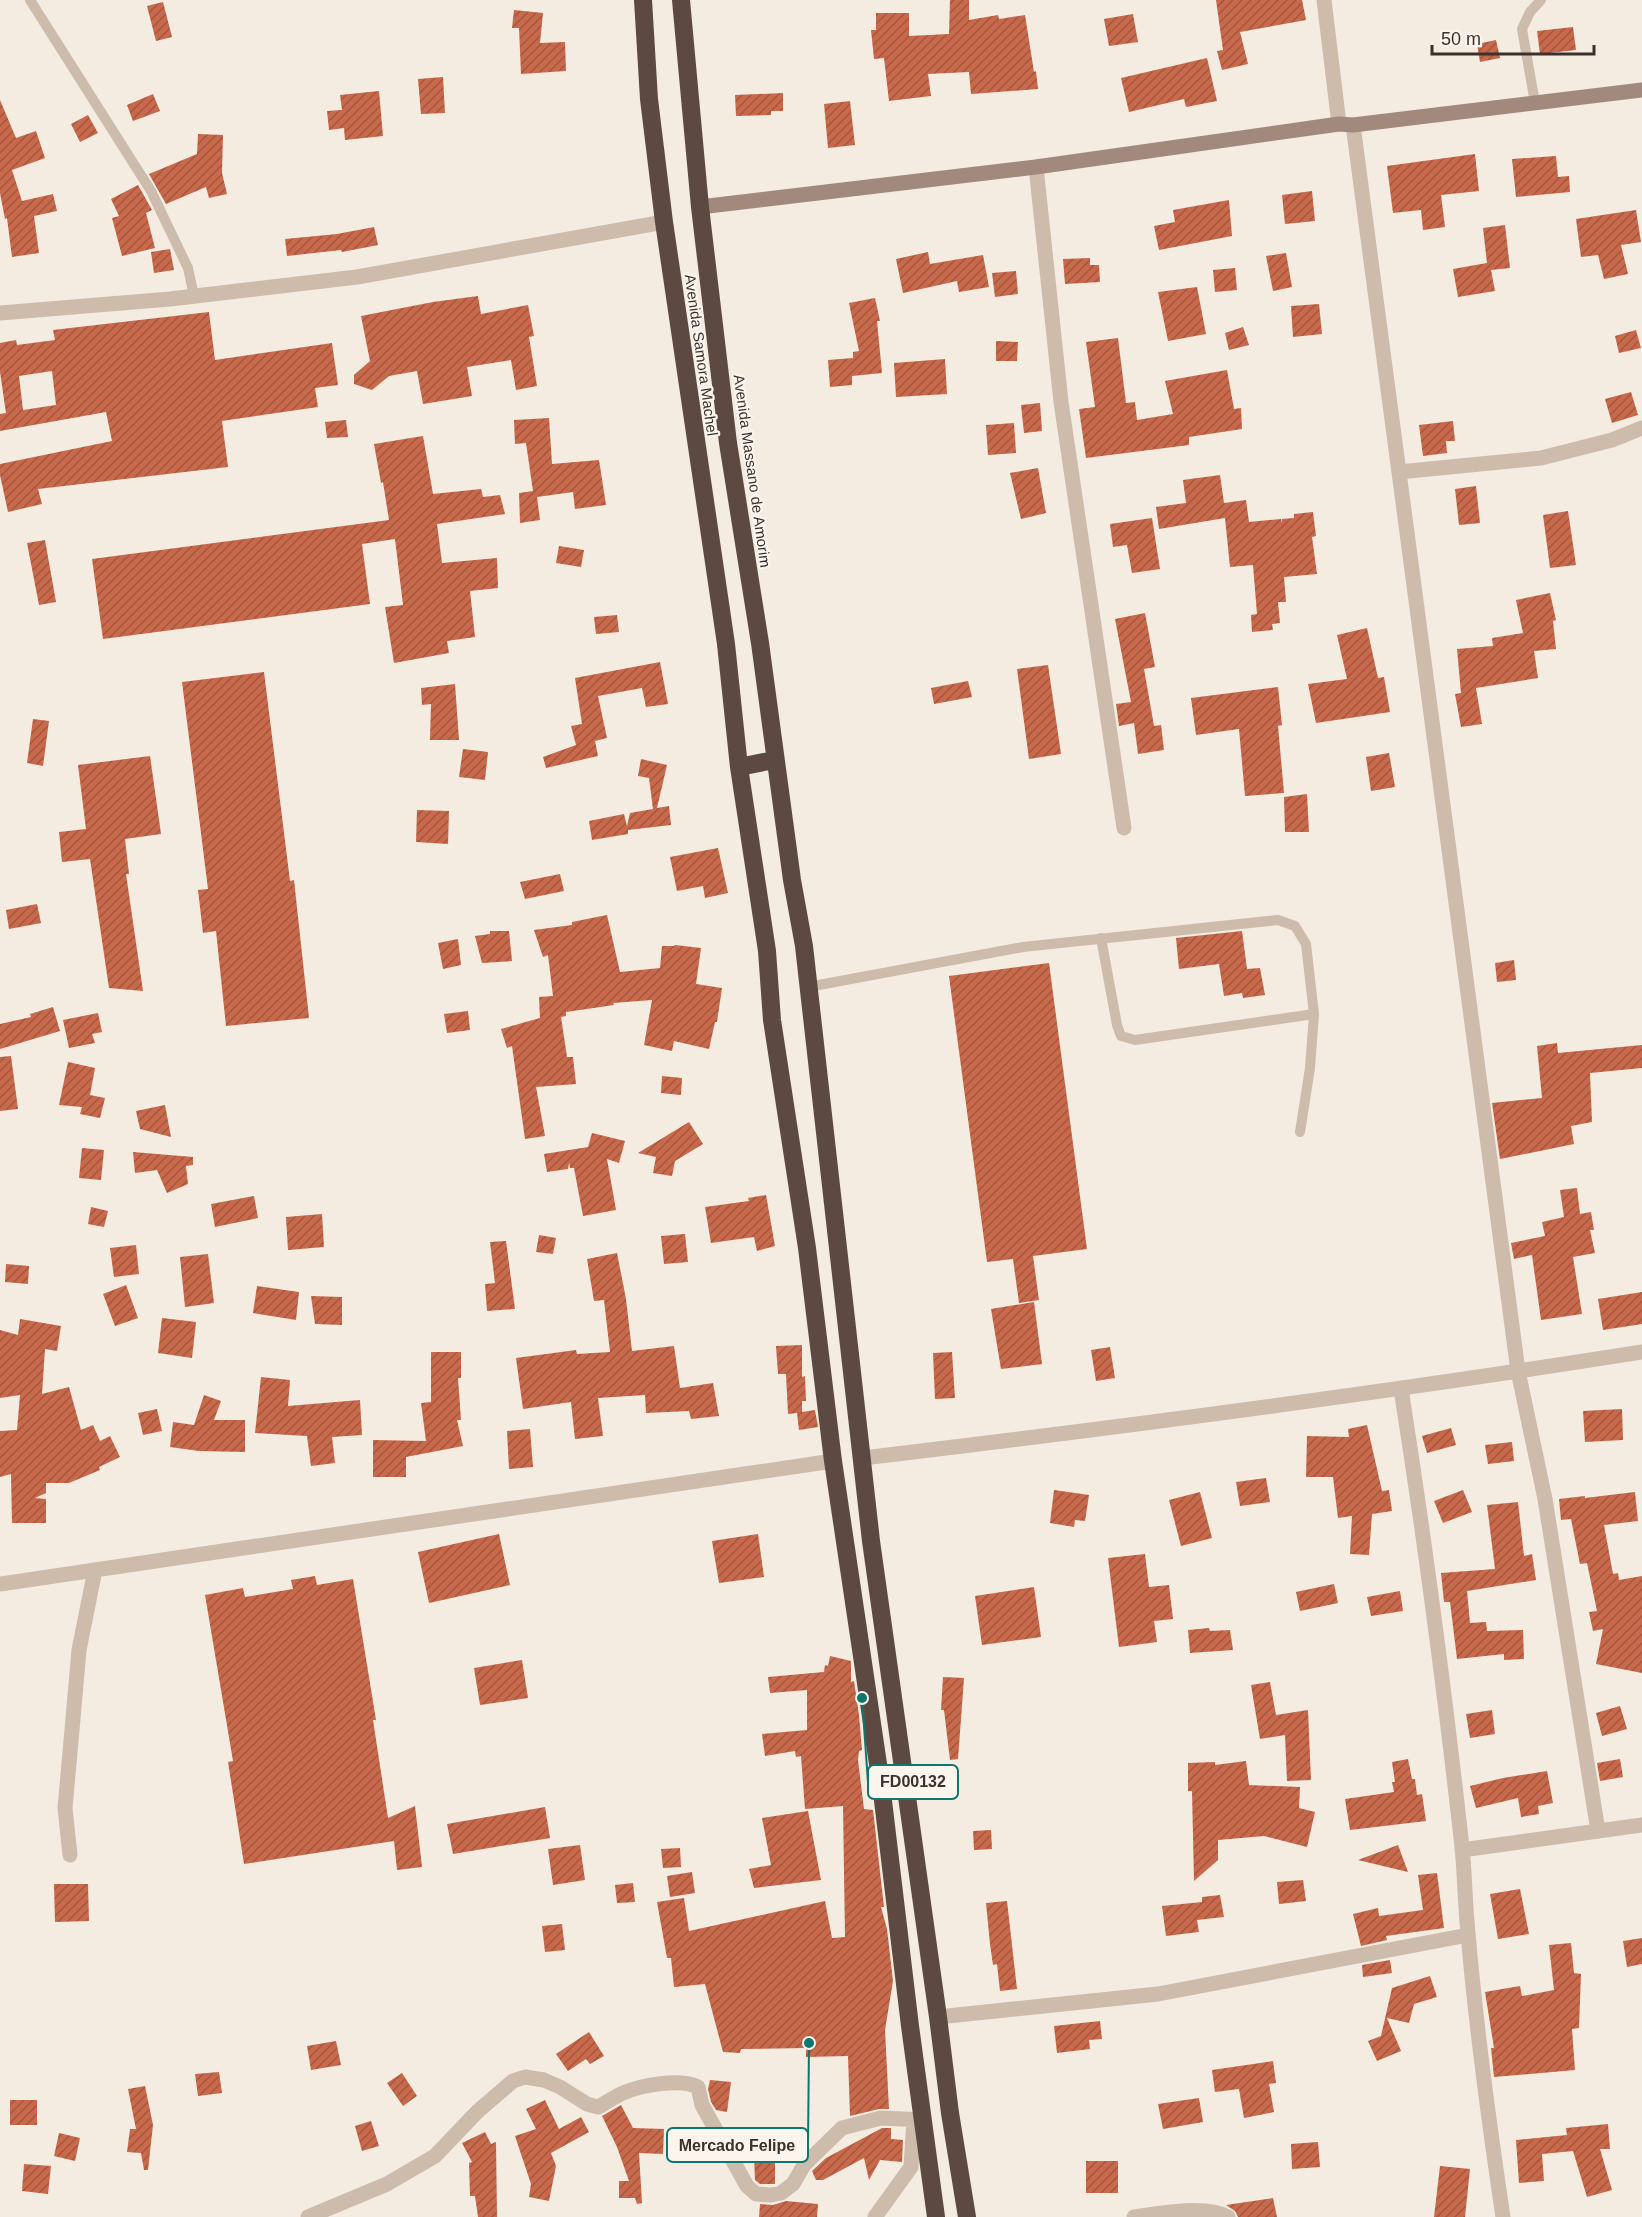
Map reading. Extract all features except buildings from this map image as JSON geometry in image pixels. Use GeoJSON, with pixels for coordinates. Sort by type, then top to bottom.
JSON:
{"type":"FeatureCollection","features":[{"type":"Feature","properties":{"kind":"highway","name":"Avenida Samora Machel"},"geometry":{"type":"LineString","coordinates":[[642,0],[649,99],[664,222],[726,644],[739,767]]}},
{"type":"Feature","properties":{"kind":"highway","name":"Avenida Massano de Amorim"},"geometry":{"type":"LineString","coordinates":[[681,0],[699,207],[728,443],[792,880],[804,946],[872,1541],[950,2114],[967,2217]]}},
{"type":"Feature","properties":{"kind":"highway"},"geometry":{"type":"LineString","coordinates":[[774,760],[739,767],[767,951],[772,1020],[807,1248],[833,1461],[881,1784],[909,2015],[919,2120],[936,2217]]}},
{"type":"Feature","properties":{"kind":"street"},"geometry":{"type":"LineString","coordinates":[[1324,0],[1346,125],[1399,472],[1518,1371],[1547,1510],[1598,1832]]}},
{"type":"Feature","properties":{"kind":"street"},"geometry":{"type":"LineString","coordinates":[[699,207],[1642,90]]}},
{"type":"Feature","properties":{"kind":"street"},"geometry":{"type":"LineString","coordinates":[[1036,167],[1061,402],[1124,828]]}},
{"type":"Feature","properties":{"kind":"street"},"geometry":{"type":"LineString","coordinates":[[0,313],[194,296],[357,277],[664,222]]}},
{"type":"Feature","properties":{"kind":"street"},"geometry":{"type":"LineString","coordinates":[[1399,472],[1541,458],[1612,440],[1642,428]]}},
{"type":"Feature","properties":{"kind":"street"},"geometry":{"type":"LineString","coordinates":[[863,1458],[1130,1426],[1401,1389],[1642,1352]]}},
{"type":"Feature","properties":{"kind":"street"},"geometry":{"type":"LineString","coordinates":[[1401,1389],[1418,1496],[1462,1850],[1468,1935],[1492,2145],[1503,2217]]}},
{"type":"Feature","properties":{"kind":"street"},"geometry":{"type":"LineString","coordinates":[[0,1584],[833,1461]]}},
{"type":"Feature","properties":{"kind":"street"},"geometry":{"type":"LineString","coordinates":[[70,1855],[66,1808],[73,1718],[79,1650],[95,1570]]}},
{"type":"Feature","properties":{"kind":"street"},"geometry":{"type":"LineString","coordinates":[[1462,1850],[1642,1825]]}},
{"type":"Feature","properties":{"kind":"street"},"geometry":{"type":"LineString","coordinates":[[938,2017],[1158,1994],[1468,1935]]}},
{"type":"Feature","properties":{"kind":"street"},"geometry":{"type":"LineString","coordinates":[[308,2217],[387,2184],[435,2156],[478,2111],[513,2080],[525,2077],[544,2080],[560,2086],[587,2104],[598,2107],[625,2092],[675,2081],[690,2083],[698,2087],[702,2105],[747,2186],[756,2194],[782,2193],[793,2184],[804,2165],[842,2128],[881,2118],[919,2120],[911,2167],[875,2217]]}},
{"type":"Feature","properties":{"kind":"street"},"geometry":{"type":"LineString","coordinates":[[1134,2217],[1184,2211],[1221,2213],[1228,2217]]}},
{"type":"Feature","properties":{"kind":"lane"},"geometry":{"type":"LineString","coordinates":[[30,0],[151,191],[188,268],[194,296]]}},
{"type":"Feature","properties":{"kind":"lane"},"geometry":{"type":"LineString","coordinates":[[1535,103],[1522,29],[1530,12],[1541,0]]}},
{"type":"Feature","properties":{"kind":"lane"},"geometry":{"type":"LineString","coordinates":[[808,987],[1023,947],[1278,920],[1295,926],[1306,944],[1314,1014],[1310,1068],[1300,1132]]}},
{"type":"Feature","properties":{"kind":"lane"},"geometry":{"type":"LineString","coordinates":[[1101,938],[1121,1036],[1135,1040],[1314,1014]]}},
{"type":"Feature","properties":{"kind":"place","name":"FD00132"},"geometry":{"type":"Point","coordinates":[862,1698]}},
{"type":"Feature","properties":{"kind":"place","name":"Mercado Felipe"},"geometry":{"type":"Point","coordinates":[809,2043]}}]}
